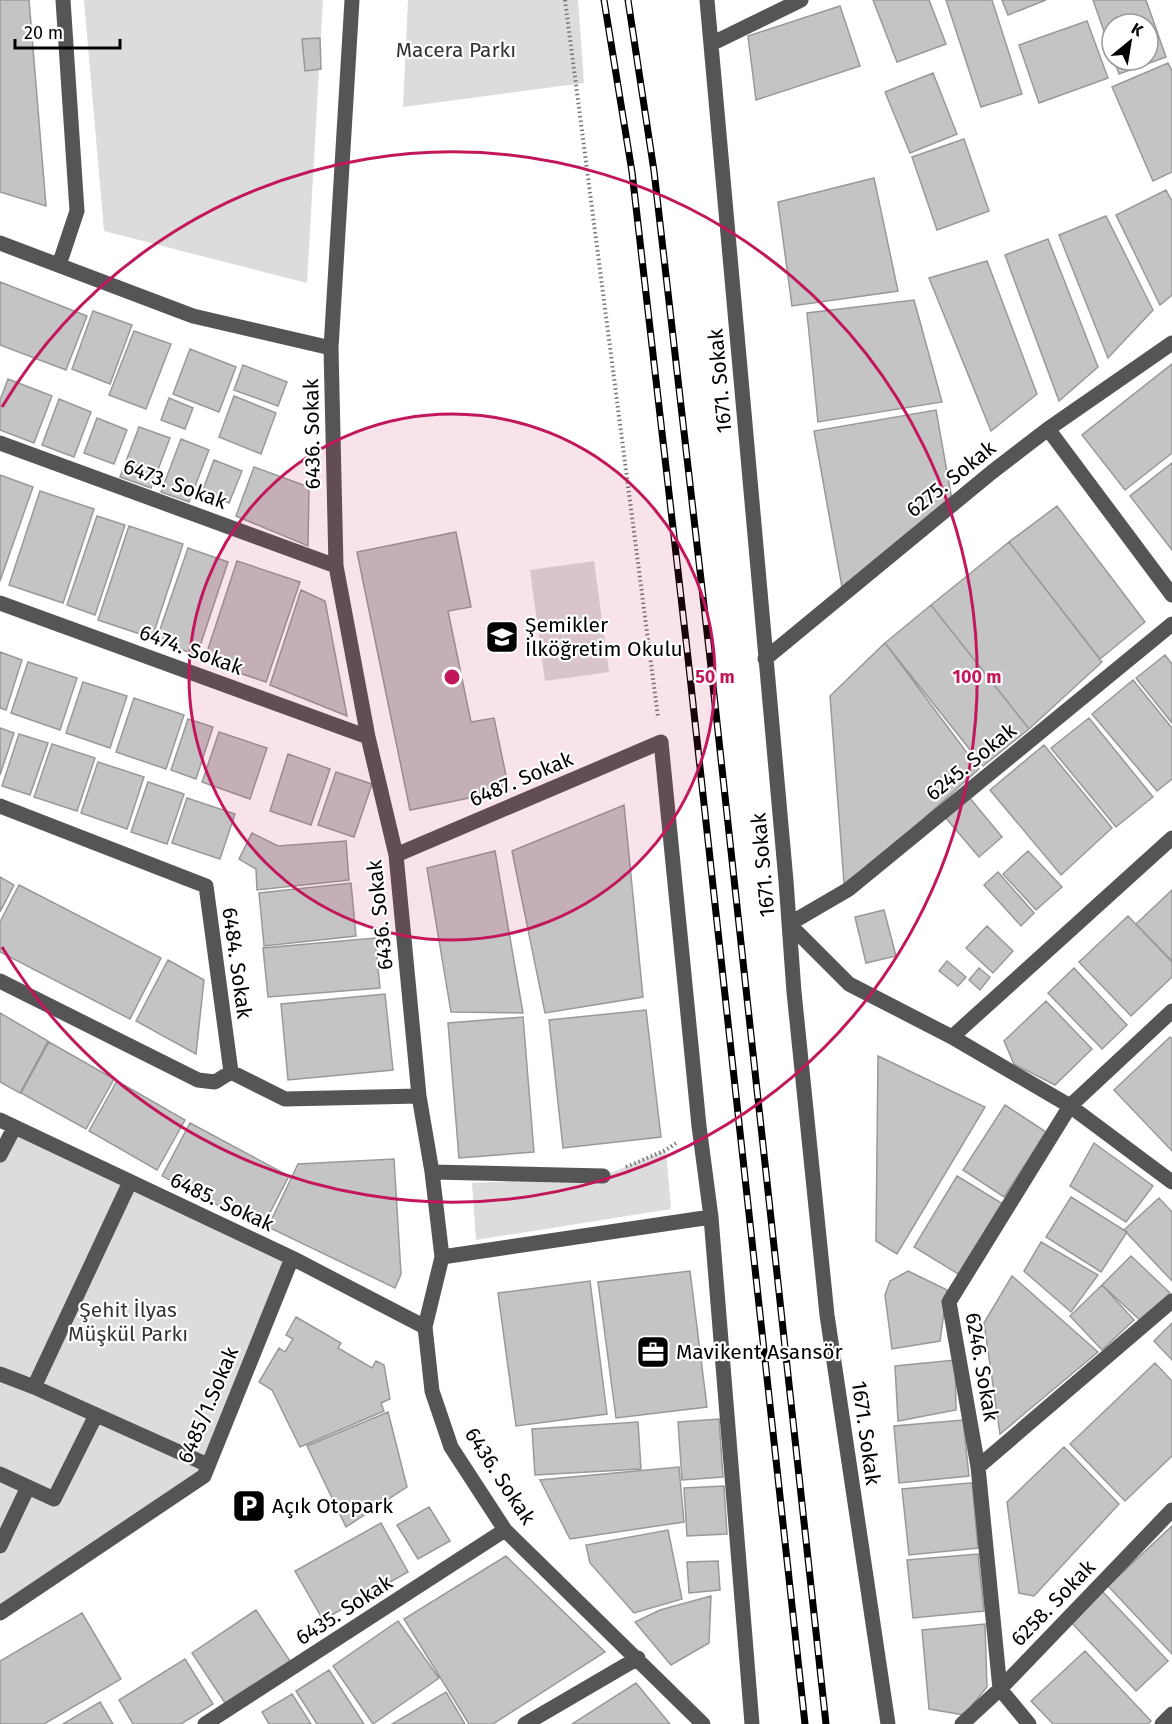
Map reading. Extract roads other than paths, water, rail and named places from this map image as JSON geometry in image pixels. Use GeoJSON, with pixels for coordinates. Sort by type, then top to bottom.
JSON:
{"type":"FeatureCollection","features":[{"type":"Feature","properties":{"kind":"street"},"geometry":{"type":"LineString","coordinates":[[59,265],[77,211],[63,0]]}},
{"type":"Feature","properties":{"kind":"street"},"geometry":{"type":"LineString","coordinates":[[331,348],[352,0]]}},
{"type":"Feature","properties":{"kind":"street","name":"1671. Sokak"},"geometry":{"type":"LineString","coordinates":[[707,0],[794,992],[827,1315],[888,1724]]}},
{"type":"Feature","properties":{"kind":"street"},"geometry":{"type":"LineString","coordinates":[[711,44],[801,0]]}},
{"type":"Feature","properties":{"kind":"street","name":"6436. Sokak"},"geometry":{"type":"LineString","coordinates":[[0,243],[194,316],[331,348],[336,566],[368,737],[396,855],[419,1096],[432,1172],[442,1257],[424,1327],[432,1391],[451,1448],[505,1530],[703,1724]]}},
{"type":"Feature","properties":{"kind":"street","name":"6275. Sokak"},"geometry":{"type":"LineString","coordinates":[[765,659],[992,472],[1048,429],[1172,343]]}},
{"type":"Feature","properties":{"kind":"street"},"geometry":{"type":"LineString","coordinates":[[1048,429],[1172,596]]}},
{"type":"Feature","properties":{"kind":"street","name":"6473. Sokak"},"geometry":{"type":"LineString","coordinates":[[0,443],[336,566]]}},
{"type":"Feature","properties":{"kind":"street","name":"6474. Sokak"},"geometry":{"type":"LineString","coordinates":[[0,603],[368,737]]}},
{"type":"Feature","properties":{"kind":"street","name":"6245. Sokak"},"geometry":{"type":"LineString","coordinates":[[789,924],[849,889],[1172,624]]}},
{"type":"Feature","properties":{"kind":"street","name":"6487. Sokak"},"geometry":{"type":"LineString","coordinates":[[396,855],[662,742],[699,1126],[711,1217]]}},
{"type":"Feature","properties":{"kind":"street","name":"6484. Sokak"},"geometry":{"type":"LineString","coordinates":[[0,806],[206,886],[231,1072]]}},
{"type":"Feature","properties":{"kind":"street"},"geometry":{"type":"LineString","coordinates":[[952,1037],[1172,838]]}},
{"type":"Feature","properties":{"kind":"street"},"geometry":{"type":"LineString","coordinates":[[789,924],[849,984],[952,1037],[1070,1106],[1172,1182]]}},
{"type":"Feature","properties":{"kind":"street"},"geometry":{"type":"LineString","coordinates":[[0,981],[198,1080],[215,1082],[231,1072],[285,1099],[419,1096]]}},
{"type":"Feature","properties":{"kind":"street","name":"6246. Sokak"},"geometry":{"type":"LineString","coordinates":[[1000,1689],[978,1467],[949,1302],[1070,1106],[1172,1011]]}},
{"type":"Feature","properties":{"kind":"street","name":"6485. Sokak"},"geometry":{"type":"LineString","coordinates":[[0,1120],[292,1258],[424,1327]]}},
{"type":"Feature","properties":{"kind":"street"},"geometry":{"type":"LineString","coordinates":[[0,1155],[14,1128]]}},
{"type":"Feature","properties":{"kind":"street"},"geometry":{"type":"LineString","coordinates":[[432,1172],[603,1176]]}},
{"type":"Feature","properties":{"kind":"street"},"geometry":{"type":"LineString","coordinates":[[34,1387],[130,1182]]}},
{"type":"Feature","properties":{"kind":"street"},"geometry":{"type":"LineString","coordinates":[[442,1257],[711,1217],[752,1724]]}},
{"type":"Feature","properties":{"kind":"street","name":"6485/1.Sokak"},"geometry":{"type":"LineString","coordinates":[[0,1612],[204,1476],[292,1258]]}},
{"type":"Feature","properties":{"kind":"street"},"geometry":{"type":"LineString","coordinates":[[978,1467],[1172,1301]]}},
{"type":"Feature","properties":{"kind":"street"},"geometry":{"type":"LineString","coordinates":[[0,1374],[208,1465]]}},
{"type":"Feature","properties":{"kind":"street"},"geometry":{"type":"LineString","coordinates":[[0,1474],[54,1499],[96,1415]]}},
{"type":"Feature","properties":{"kind":"street"},"geometry":{"type":"LineString","coordinates":[[0,1546],[28,1487]]}},
{"type":"Feature","properties":{"kind":"street","name":"6258. Sokak"},"geometry":{"type":"LineString","coordinates":[[962,1724],[1000,1689],[1172,1510]]}},
{"type":"Feature","properties":{"kind":"street","name":"6435. Sokak"},"geometry":{"type":"LineString","coordinates":[[205,1724],[505,1530]]}},
{"type":"Feature","properties":{"kind":"street"},"geometry":{"type":"LineString","coordinates":[[525,1724],[638,1658]]}},
{"type":"Feature","properties":{"kind":"street"},"geometry":{"type":"LineString","coordinates":[[1000,1689],[1029,1724]]}},
{"type":"Feature","properties":{"kind":"street"},"geometry":{"type":"LineString","coordinates":[[1162,1724],[1172,1714]]}},
{"type":"Feature","properties":{"kind":"railway"},"geometry":{"type":"LineString","coordinates":[[604,0],[632,172],[688,658],[805,1724]]}},
{"type":"Feature","properties":{"kind":"railway"},"geometry":{"type":"LineString","coordinates":[[628,0],[654,171],[710,658],[826,1724]]}},
{"type":"Feature","properties":{"kind":"place","name":"Şemikler İlköğretim Okulu"},"geometry":{"type":"Point","coordinates":[502,637]}},
{"type":"Feature","properties":{"kind":"place","name":"Mavikent Asansör"},"geometry":{"type":"Point","coordinates":[653,1352]}},
{"type":"Feature","properties":{"kind":"place","name":"Açık Otopark"},"geometry":{"type":"Point","coordinates":[249,1506]}},
{"type":"Feature","properties":{"kind":"park label","name":"Macera Parkı"},"geometry":{"type":"Point","coordinates":[456,50]}},
{"type":"Feature","properties":{"kind":"park label","name":"Şehit İlyas Müşkül Parkı"},"geometry":{"type":"Point","coordinates":[128,1322]}}]}
